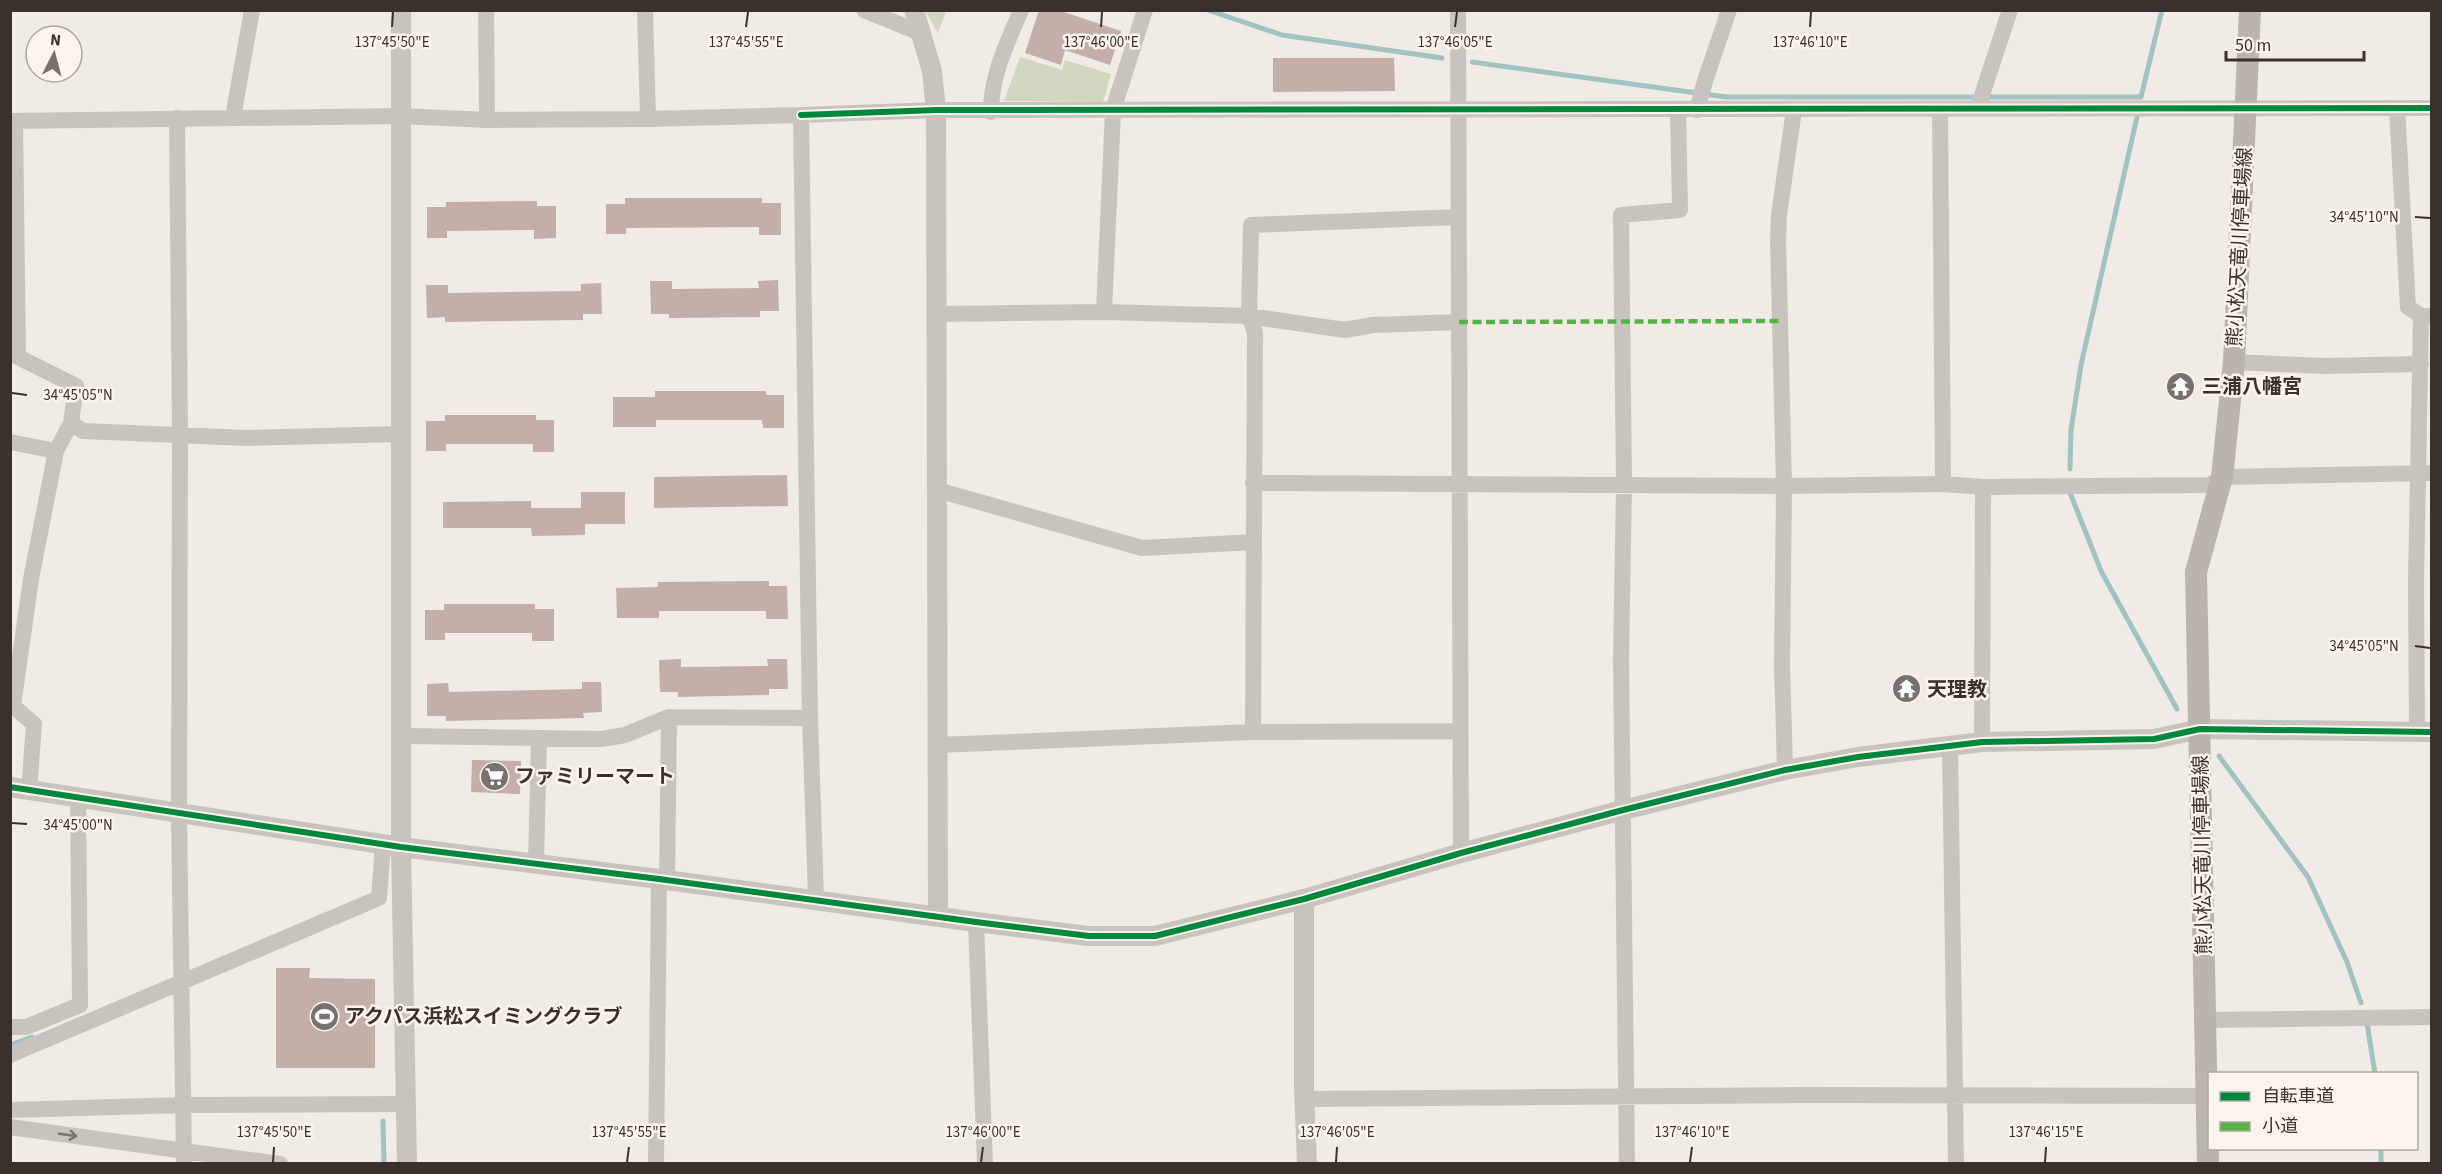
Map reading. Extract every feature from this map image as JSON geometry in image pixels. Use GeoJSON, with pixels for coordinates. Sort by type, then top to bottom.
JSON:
{"type":"FeatureCollection","features":[{"type":"Feature","properties":{"kind":"main road","name":"熊小松天竜川停車場線"},"geometry":{"type":"LineString","coordinates":[[2208,1164],[2196,572],[2222,477],[2234,362],[2250,10]]}},
{"type":"Feature","properties":{"kind":"street"},"geometry":{"type":"LineString","coordinates":[[232,117],[252,10]]}},
{"type":"Feature","properties":{"kind":"street"},"geometry":{"type":"LineString","coordinates":[[401,10],[402,736],[392,846],[407,1104],[407,1164]]}},
{"type":"Feature","properties":{"kind":"street"},"geometry":{"type":"LineString","coordinates":[[486,10],[487,120]]}},
{"type":"Feature","properties":{"kind":"street"},"geometry":{"type":"LineString","coordinates":[[645,10],[648,119]]}},
{"type":"Feature","properties":{"kind":"street"},"geometry":{"type":"LineString","coordinates":[[864,10],[922,34]]}},
{"type":"Feature","properties":{"kind":"street"},"geometry":{"type":"LineString","coordinates":[[914,10],[932,71],[936,110],[938,917]]}},
{"type":"Feature","properties":{"kind":"street"},"geometry":{"type":"LineString","coordinates":[[991,112],[991,96],[996,71],[1021,10]]}},
{"type":"Feature","properties":{"kind":"street"},"geometry":{"type":"LineString","coordinates":[[1104,312],[1113,110],[1145,10]]}},
{"type":"Feature","properties":{"kind":"street"},"geometry":{"type":"LineString","coordinates":[[1458,10],[1461,853]]}},
{"type":"Feature","properties":{"kind":"street"},"geometry":{"type":"LineString","coordinates":[[1698,107],[1729,10]]}},
{"type":"Feature","properties":{"kind":"street"},"geometry":{"type":"LineString","coordinates":[[1979,101],[2010,10]]}},
{"type":"Feature","properties":{"kind":"street"},"geometry":{"type":"LineString","coordinates":[[2397,108],[2408,307],[2426,316],[2421,364],[2425,473],[2416,582],[2424,732],[2199,729],[2154,738],[1982,742],[1858,758],[1785,770],[1623,810],[1461,853],[1304,899],[1155,936],[1089,936],[976,922],[816,899],[392,846],[20,789],[34,724],[13,706],[31,579],[56,452],[71,423],[76,386],[14,354],[13,121],[402,116],[487,120],[648,119],[936,110],[991,112],[1678,109],[1698,107],[1794,110],[1940,109],[1979,101],[2247,107],[2432,108]]}},
{"type":"Feature","properties":{"kind":"street"},"geometry":{"type":"LineString","coordinates":[[1627,1164],[1621,660],[1624,486],[1621,215],[1680,210],[1678,109]]}},
{"type":"Feature","properties":{"kind":"street"},"geometry":{"type":"LineString","coordinates":[[1940,109],[1943,483]]}},
{"type":"Feature","properties":{"kind":"street"},"geometry":{"type":"LineString","coordinates":[[1785,770],[1782,666],[1784,486],[1778,240],[1779,215],[1794,110]]}},
{"type":"Feature","properties":{"kind":"street"},"geometry":{"type":"LineString","coordinates":[[801,115],[810,718],[816,899]]}},
{"type":"Feature","properties":{"kind":"street"},"geometry":{"type":"LineString","coordinates":[[177,118],[180,435],[179,814],[184,1157]]}},
{"type":"Feature","properties":{"kind":"street"},"geometry":{"type":"LineString","coordinates":[[1253,732],[1255,332],[1249,316],[1251,225],[1458,217]]}},
{"type":"Feature","properties":{"kind":"street"},"geometry":{"type":"LineString","coordinates":[[936,314],[1104,312],[1249,316],[1345,330],[1373,325],[1459,322]]}},
{"type":"Feature","properties":{"kind":"street"},"geometry":{"type":"LineString","coordinates":[[2234,362],[2324,366],[2421,364]]}},
{"type":"Feature","properties":{"kind":"street"},"geometry":{"type":"LineString","coordinates":[[71,423],[83,431],[247,438],[400,434]]}},
{"type":"Feature","properties":{"kind":"street"},"geometry":{"type":"LineString","coordinates":[[10,442],[56,452]]}},
{"type":"Feature","properties":{"kind":"street"},"geometry":{"type":"LineString","coordinates":[[1253,483],[1624,486],[1943,483],[1983,487],[2210,485],[2222,477],[2425,473]]}},
{"type":"Feature","properties":{"kind":"street"},"geometry":{"type":"LineString","coordinates":[[1982,742],[1983,487]]}},
{"type":"Feature","properties":{"kind":"street"},"geometry":{"type":"LineString","coordinates":[[937,490],[1142,548],[1253,542]]}},
{"type":"Feature","properties":{"kind":"street"},"geometry":{"type":"LineString","coordinates":[[402,736],[602,739],[625,735],[669,717],[810,718]]}},
{"type":"Feature","properties":{"kind":"street"},"geometry":{"type":"LineString","coordinates":[[656,1164],[669,717]]}},
{"type":"Feature","properties":{"kind":"street"},"geometry":{"type":"LineString","coordinates":[[937,745],[1253,732],[1460,731]]}},
{"type":"Feature","properties":{"kind":"street"},"geometry":{"type":"LineString","coordinates":[[536,864],[538,739]]}},
{"type":"Feature","properties":{"kind":"street"},"geometry":{"type":"LineString","coordinates":[[1950,746],[1956,1164]]}},
{"type":"Feature","properties":{"kind":"street"},"geometry":{"type":"LineString","coordinates":[[10,1027],[26,1027],[80,1005],[78,798]]}},
{"type":"Feature","properties":{"kind":"street"},"geometry":{"type":"LineString","coordinates":[[10,1055],[379,898],[392,846]]}},
{"type":"Feature","properties":{"kind":"street"},"geometry":{"type":"LineString","coordinates":[[1304,899],[1306,1164]]}},
{"type":"Feature","properties":{"kind":"street"},"geometry":{"type":"LineString","coordinates":[[976,922],[985,1164]]}},
{"type":"Feature","properties":{"kind":"street"},"geometry":{"type":"LineString","coordinates":[[2206,1020],[2432,1017]]}},
{"type":"Feature","properties":{"kind":"street"},"geometry":{"type":"LineString","coordinates":[[1305,1099],[1955,1095],[2206,1096]]}},
{"type":"Feature","properties":{"kind":"street"},"geometry":{"type":"LineString","coordinates":[[10,1110],[184,1105],[407,1104]]}},
{"type":"Feature","properties":{"kind":"street"},"geometry":{"type":"LineString","coordinates":[[10,1127],[184,1157],[280,1164]]}},
{"type":"Feature","properties":{"kind":"green space"},"geometry":{"type":"Polygon","coordinates":[[[925,11],[946,11],[938,33],[925,11]]]}},
{"type":"Feature","properties":{"kind":"green space"},"geometry":{"type":"Polygon","coordinates":[[[1020,57],[1062,70],[1065,60],[1111,74],[1103,102],[1004,101],[1020,57]]]}},
{"type":"Feature","properties":{"kind":"building"},"geometry":{"type":"Polygon","coordinates":[[[1039,10],[1058,10],[1121,31],[1110,65],[1065,50],[1061,65],[1025,53],[1039,10]]]}},
{"type":"Feature","properties":{"kind":"building"},"geometry":{"type":"Polygon","coordinates":[[[1273,58],[1394,58],[1395,91],[1273,92],[1273,58]]]}},
{"type":"Feature","properties":{"kind":"building"},"geometry":{"type":"Polygon","coordinates":[[[625,198],[762,198],[762,203],[781,203],[781,235],[759,235],[759,227],[626,228],[626,234],[606,234],[606,204],[625,204],[625,198]]]}},
{"type":"Feature","properties":{"kind":"building"},"geometry":{"type":"Polygon","coordinates":[[[537,201],[537,206],[556,206],[556,238],[534,239],[534,230],[447,231],[447,238],[427,238],[427,207],[446,207],[446,202],[537,201]]]}},
{"type":"Feature","properties":{"kind":"building"},"geometry":{"type":"Polygon","coordinates":[[[778,280],[779,311],[760,311],[760,317],[669,318],[669,314],[651,314],[650,281],[672,281],[672,289],[759,288],[758,281],[778,280]]]}},
{"type":"Feature","properties":{"kind":"building"},"geometry":{"type":"Polygon","coordinates":[[[601,283],[602,314],[583,314],[583,320],[445,322],[445,317],[427,318],[426,285],[448,285],[448,293],[581,291],[581,284],[601,283]]]}},
{"type":"Feature","properties":{"kind":"building"},"geometry":{"type":"Polygon","coordinates":[[[655,391],[766,391],[766,395],[784,395],[784,428],[763,428],[762,420],[656,420],[656,427],[613,427],[613,397],[655,397],[655,391]]]}},
{"type":"Feature","properties":{"kind":"building"},"geometry":{"type":"Polygon","coordinates":[[[445,415],[536,415],[536,420],[554,420],[554,452],[533,452],[533,444],[446,444],[446,451],[426,451],[426,421],[445,421],[445,415]]]}},
{"type":"Feature","properties":{"kind":"building"},"geometry":{"type":"Polygon","coordinates":[[[787,475],[788,506],[654,508],[654,477],[787,475]]]}},
{"type":"Feature","properties":{"kind":"building"},"geometry":{"type":"Polygon","coordinates":[[[581,492],[625,492],[625,524],[585,524],[585,535],[532,536],[531,528],[443,528],[443,502],[531,501],[531,508],[581,508],[581,492]]]}},
{"type":"Feature","properties":{"kind":"building"},"geometry":{"type":"Polygon","coordinates":[[[769,581],[769,586],[787,586],[788,619],[766,619],[766,611],[659,611],[659,618],[617,618],[616,588],[658,587],[658,582],[769,581]]]}},
{"type":"Feature","properties":{"kind":"building"},"geometry":{"type":"Polygon","coordinates":[[[444,604],[535,604],[535,609],[554,609],[554,641],[532,641],[532,633],[445,633],[445,640],[425,640],[425,610],[444,610],[444,604]]]}},
{"type":"Feature","properties":{"kind":"building"},"geometry":{"type":"Polygon","coordinates":[[[681,659],[681,667],[768,666],[767,659],[787,659],[788,689],[769,689],[769,695],[678,697],[678,692],[660,692],[659,660],[681,659]]]}},
{"type":"Feature","properties":{"kind":"building"},"geometry":{"type":"Polygon","coordinates":[[[582,682],[601,682],[602,712],[583,713],[584,718],[446,721],[446,716],[427,716],[427,684],[448,683],[449,692],[582,689],[582,682]]]}},
{"type":"Feature","properties":{"kind":"building"},"geometry":{"type":"Polygon","coordinates":[[[472,760],[521,761],[520,794],[471,792],[472,760]]]}},
{"type":"Feature","properties":{"kind":"building"},"geometry":{"type":"Polygon","coordinates":[[[276,968],[310,968],[309,978],[375,979],[375,1068],[276,1068],[276,968]]]}},
{"type":"Feature","properties":{"kind":"waterway"},"geometry":{"type":"LineString","coordinates":[[1208,10],[1282,35],[1442,58]]}},
{"type":"Feature","properties":{"kind":"waterway"},"geometry":{"type":"LineString","coordinates":[[1472,62],[1726,97],[2141,97],[2162,10]]}},
{"type":"Feature","properties":{"kind":"waterway"},"geometry":{"type":"LineString","coordinates":[[2070,469],[2071,430],[2081,365],[2137,117]]}},
{"type":"Feature","properties":{"kind":"waterway"},"geometry":{"type":"LineString","coordinates":[[2069,490],[2101,571],[2177,709]]}},
{"type":"Feature","properties":{"kind":"waterway"},"geometry":{"type":"LineString","coordinates":[[2219,756],[2308,877],[2347,962],[2361,1003]]}},
{"type":"Feature","properties":{"kind":"waterway"},"geometry":{"type":"LineString","coordinates":[[2367,1023],[2375,1072]]}},
{"type":"Feature","properties":{"kind":"waterway"},"geometry":{"type":"LineString","coordinates":[[10,1045],[32,1037]]}},
{"type":"Feature","properties":{"kind":"waterway"},"geometry":{"type":"LineString","coordinates":[[383,1121],[384,1164]]}},
{"type":"Feature","properties":{"kind":"waterway"},"geometry":{"type":"LineString","coordinates":[[2381,1150],[2381,1164]]}},
{"type":"Feature","properties":{"kind":"marked path"},"geometry":{"type":"LineString","coordinates":[[1459,322],[1780,321]]}},
{"type":"Feature","properties":{"kind":"cycle path"},"geometry":{"type":"LineString","coordinates":[[801,115],[936,110],[2432,108]]}},
{"type":"Feature","properties":{"kind":"cycle path"},"geometry":{"type":"LineString","coordinates":[[10,787],[401,847],[976,922],[1089,936],[1155,936],[1304,899],[1461,853],[1623,810],[1785,770],[1858,757],[1982,742],[2154,739],[2200,729],[2432,732]]}},
{"type":"Feature","properties":{"kind":"place","name":"三浦八幡宮"},"geometry":{"type":"Point","coordinates":[2181,386]}},
{"type":"Feature","properties":{"kind":"place","name":"天理教"},"geometry":{"type":"Point","coordinates":[1906,689]}},
{"type":"Feature","properties":{"kind":"place","name":"ファミリーマート"},"geometry":{"type":"Point","coordinates":[494,776]}},
{"type":"Feature","properties":{"kind":"place","name":"アクパス浜松スイミングクラブ"},"geometry":{"type":"Point","coordinates":[324,1016]}}]}
